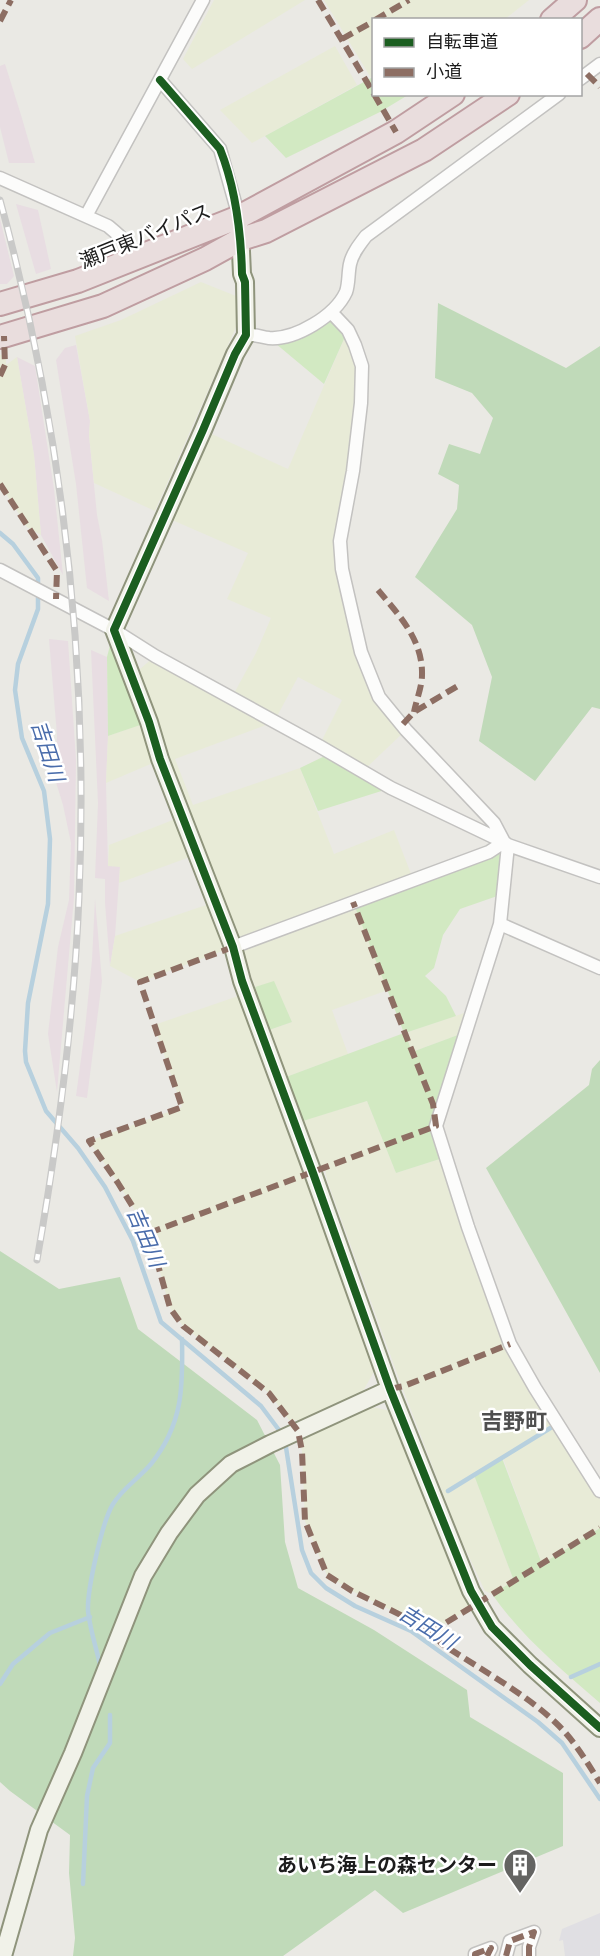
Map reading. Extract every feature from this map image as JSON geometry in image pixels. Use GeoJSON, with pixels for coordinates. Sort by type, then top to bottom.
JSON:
{"type":"FeatureCollection","features":[{"type":"Feature","properties":{"kind":"highway"},"geometry":{"type":"LineString","coordinates":[[554,18],[575,0]]}},
{"type":"Feature","properties":{"kind":"highway"},"geometry":{"type":"LineString","coordinates":[[582,35],[600,19]]}},
{"type":"Feature","properties":{"kind":"highway","name":"瀬戸東バイパス"},"geometry":{"type":"LineString","coordinates":[[0,304],[78,281],[239,216],[396,132],[450,96]]}},
{"type":"Feature","properties":{"kind":"highway","name":"瀬戸東バイパス"},"geometry":{"type":"LineString","coordinates":[[0,336],[103,306],[205,259],[242,239],[266,231],[424,150],[505,96]]}},
{"type":"Feature","properties":{"kind":"street"},"geometry":{"type":"LineString","coordinates":[[86,216],[203,0]]}},
{"type":"Feature","properties":{"kind":"street"},"geometry":{"type":"LineString","coordinates":[[582,78],[600,64]]}},
{"type":"Feature","properties":{"kind":"street"},"geometry":{"type":"LineString","coordinates":[[160,80],[220,149],[239,216],[246,335],[235,354],[114,630],[149,722],[160,759],[233,947],[242,981],[390,1389],[477,1604],[492,1627],[600,1728]]}},
{"type":"Feature","properties":{"kind":"street"},"geometry":{"type":"LineString","coordinates":[[246,335],[255,334],[269,338],[301,332],[331,312],[346,292],[350,262],[366,236],[556,96]]}},
{"type":"Feature","properties":{"kind":"street"},"geometry":{"type":"LineString","coordinates":[[0,178],[108,226],[123,238],[132,250],[135,259]]}},
{"type":"Feature","properties":{"kind":"street"},"geometry":{"type":"LineString","coordinates":[[331,312],[348,330],[362,366],[353,471],[340,541],[342,569],[361,652],[379,697],[406,730],[494,823],[506,844],[500,924],[436,1126],[468,1227],[510,1344],[600,1491]]}},
{"type":"Feature","properties":{"kind":"street"},"geometry":{"type":"LineString","coordinates":[[0,570],[114,630],[155,656],[391,788],[506,844],[600,877]]}},
{"type":"Feature","properties":{"kind":"street"},"geometry":{"type":"LineString","coordinates":[[233,947],[506,844]]}},
{"type":"Feature","properties":{"kind":"street"},"geometry":{"type":"LineString","coordinates":[[500,924],[600,968]]}},
{"type":"Feature","properties":{"kind":"street"},"geometry":{"type":"LineString","coordinates":[[3,1956],[39,1830],[86,1720],[143,1576],[170,1533],[197,1495],[231,1464],[390,1389]]}},
{"type":"Feature","properties":{"kind":"street"},"geometry":{"type":"LineString","coordinates":[[506,1956],[510,1941],[534,1932],[529,1947],[529,1956]]}},
{"type":"Feature","properties":{"kind":"street"},"geometry":{"type":"LineString","coordinates":[[475,1956],[490,1948],[487,1956]]}},
{"type":"Feature","properties":{"kind":"shaded area"},"geometry":{"type":"Polygon","coordinates":[[[5,64],[35,163],[9,163],[0,127],[0,66],[5,64]]]}},
{"type":"Feature","properties":{"kind":"shaded area"},"geometry":{"type":"Polygon","coordinates":[[[16,204],[38,210],[51,269],[36,274],[16,204]]]}},
{"type":"Feature","properties":{"kind":"shaded area"},"geometry":{"type":"Polygon","coordinates":[[[0,219],[14,276],[7,284],[0,284],[0,219]]]}},
{"type":"Feature","properties":{"kind":"shaded area"},"geometry":{"type":"Polygon","coordinates":[[[76,345],[90,421],[89,435],[97,515],[109,601],[87,588],[76,484],[56,360],[65,348],[76,345]]]}},
{"type":"Feature","properties":{"kind":"shaded area"},"geometry":{"type":"Polygon","coordinates":[[[17,357],[35,366],[54,489],[63,575],[41,535],[34,455],[17,357]]]}},
{"type":"Feature","properties":{"kind":"shaded area"},"geometry":{"type":"Polygon","coordinates":[[[49,639],[68,641],[76,760],[74,897],[57,1092],[48,1034],[58,947],[69,900],[71,843],[55,779],[57,735],[49,639]]]}},
{"type":"Feature","properties":{"kind":"shaded area"},"geometry":{"type":"Polygon","coordinates":[[[91,650],[107,657],[108,866],[120,866],[115,936],[110,966],[105,879],[95,878],[98,803],[91,650]]]}},
{"type":"Feature","properties":{"kind":"shaded area"},"geometry":{"type":"Polygon","coordinates":[[[95,899],[102,981],[87,1098],[76,1096],[92,960],[95,899]]]}},
{"type":"Feature","properties":{"kind":"shaded area"},"geometry":{"type":"Polygon","coordinates":[[[600,1913],[600,1956],[565,1956],[563,1940],[559,1941],[562,1929],[600,1913]]]}},
{"type":"Feature","properties":{"kind":"green space"},"geometry":{"type":"Polygon","coordinates":[[[214,0],[305,0],[192,69],[183,59],[214,0]]]}},
{"type":"Feature","properties":{"kind":"green space"},"geometry":{"type":"Polygon","coordinates":[[[324,0],[529,0],[506,18],[372,18],[371,78],[324,0]]]}},
{"type":"Feature","properties":{"kind":"green space"},"geometry":{"type":"Polygon","coordinates":[[[335,46],[357,85],[252,143],[220,110],[335,46]]]}},
{"type":"Feature","properties":{"kind":"green space"},"geometry":{"type":"Polygon","coordinates":[[[372,78],[372,96],[406,96],[380,112],[286,158],[265,136],[372,78]]]}},
{"type":"Feature","properties":{"kind":"green space"},"geometry":{"type":"Polygon","coordinates":[[[201,282],[236,296],[236,327],[155,511],[94,483],[89,435],[90,421],[75,336],[121,320],[201,282]]]}},
{"type":"Feature","properties":{"kind":"green space"},"geometry":{"type":"Polygon","coordinates":[[[438,303],[566,368],[600,346],[600,709],[592,707],[535,781],[479,741],[492,677],[472,625],[415,577],[457,509],[459,485],[438,474],[449,444],[480,454],[493,418],[472,393],[435,378],[438,303]]]}},
{"type":"Feature","properties":{"kind":"green space"},"geometry":{"type":"Polygon","coordinates":[[[331,312],[348,330],[324,384],[269,338],[331,312]]]}},
{"type":"Feature","properties":{"kind":"green space"},"geometry":{"type":"Polygon","coordinates":[[[348,330],[362,366],[342,569],[379,697],[406,730],[363,771],[319,746],[342,700],[298,677],[274,722],[175,759],[193,805],[300,768],[334,854],[394,830],[413,879],[353,902],[388,990],[332,1010],[348,1054],[286,1077],[269,1030],[292,1022],[274,982],[255,987],[243,953],[233,947],[140,982],[110,966],[115,936],[215,902],[198,854],[119,883],[120,867],[108,866],[109,845],[183,816],[160,760],[106,783],[108,736],[148,722],[132,676],[155,656],[232,697],[256,653],[271,618],[227,599],[248,553],[163,516],[203,430],[288,469],[348,330]]]}},
{"type":"Feature","properties":{"kind":"green space"},"geometry":{"type":"Polygon","coordinates":[[[6,354],[6,365],[17,357],[34,455],[41,535],[27,527],[0,484],[0,355],[6,354]]]}},
{"type":"Feature","properties":{"kind":"green space"},"geometry":{"type":"Polygon","coordinates":[[[114,630],[149,722],[108,736],[107,657],[114,630]]]}},
{"type":"Feature","properties":{"kind":"green space"},"geometry":{"type":"Polygon","coordinates":[[[331,753],[391,788],[318,811],[300,768],[331,753]]]}},
{"type":"Feature","properties":{"kind":"green space"},"geometry":{"type":"Polygon","coordinates":[[[504,842],[503,894],[460,909],[443,935],[434,968],[425,976],[446,996],[456,1016],[405,1033],[412,1052],[466,1032],[437,1126],[446,1157],[396,1173],[367,1101],[303,1121],[286,1077],[404,1033],[353,902],[504,842]]]}},
{"type":"Feature","properties":{"kind":"green space"},"geometry":{"type":"Polygon","coordinates":[[[274,981],[292,1022],[269,1030],[255,987],[274,981]]]}},
{"type":"Feature","properties":{"kind":"green space"},"geometry":{"type":"Polygon","coordinates":[[[247,993],[295,1123],[367,1101],[396,1173],[446,1157],[510,1344],[600,1491],[600,1528],[542,1564],[503,1458],[474,1475],[514,1581],[492,1594],[485,1591],[458,1533],[398,1376],[325,1169],[314,1173],[380,1361],[358,1400],[301,1420],[289,1420],[269,1393],[183,1326],[170,1308],[149,1233],[89,1141],[182,1107],[154,1025],[247,993]]]}},
{"type":"Feature","properties":{"kind":"green space"},"geometry":{"type":"Polygon","coordinates":[[[473,1010],[466,1032],[412,1052],[405,1033],[473,1010]]]}},
{"type":"Feature","properties":{"kind":"green space"},"geometry":{"type":"Polygon","coordinates":[[[600,1060],[600,1373],[486,1168],[589,1085],[592,1069],[600,1060]]]}},
{"type":"Feature","properties":{"kind":"green space"},"geometry":{"type":"Polygon","coordinates":[[[0,1251],[59,1289],[120,1277],[138,1329],[257,1420],[280,1465],[285,1542],[298,1588],[374,1630],[467,1690],[470,1717],[563,1773],[563,1846],[403,1913],[375,1890],[283,1956],[73,1956],[75,1938],[69,1873],[70,1835],[0,1782],[0,1251]]]}},
{"type":"Feature","properties":{"kind":"green space"},"geometry":{"type":"Polygon","coordinates":[[[372,1407],[400,1413],[477,1604],[431,1632],[352,1591],[327,1575],[305,1521],[302,1451],[298,1431],[372,1407]]]}},
{"type":"Feature","properties":{"kind":"green space"},"geometry":{"type":"Polygon","coordinates":[[[502,1458],[542,1564],[600,1528],[600,1703],[529,1638],[492,1594],[514,1581],[474,1475],[502,1458]]]}},
{"type":"Feature","properties":{"kind":"waterway","name":"吉田川"},"geometry":{"type":"LineString","coordinates":[[0,533],[13,544],[38,578],[38,609],[18,664],[15,690],[22,738],[44,791],[50,839],[48,904],[28,1003],[26,1062],[46,1111],[78,1148],[105,1187],[133,1241],[161,1322],[261,1406],[282,1434]]}},
{"type":"Feature","properties":{"kind":"waterway"},"geometry":{"type":"LineString","coordinates":[[101,1669],[88,1611],[96,1556],[104,1525],[113,1504],[151,1464],[162,1449],[175,1420],[181,1389],[182,1339]]}},
{"type":"Feature","properties":{"kind":"waterway"},"geometry":{"type":"LineString","coordinates":[[448,1491],[552,1427]]}},
{"type":"Feature","properties":{"kind":"waterway","name":"吉田川"},"geometry":{"type":"LineString","coordinates":[[285,1441],[302,1550],[311,1573],[326,1588],[355,1606],[411,1631],[538,1722],[562,1743],[600,1799]]}},
{"type":"Feature","properties":{"kind":"waterway"},"geometry":{"type":"LineString","coordinates":[[0,1684],[13,1664],[50,1633],[90,1617]]}},
{"type":"Feature","properties":{"kind":"waterway"},"geometry":{"type":"LineString","coordinates":[[571,1677],[600,1664]]}},
{"type":"Feature","properties":{"kind":"waterway"},"geometry":{"type":"LineString","coordinates":[[83,1884],[87,1796],[93,1768],[110,1743],[110,1715]]}},
{"type":"Feature","properties":{"kind":"railway"},"geometry":{"type":"LineString","coordinates":[[0,200],[22,285],[55,458],[75,633],[80,721],[81,809],[77,943],[58,1125],[37,1260]]}},
{"type":"Feature","properties":{"kind":"marked path"},"geometry":{"type":"LineString","coordinates":[[0,21],[11,0]]}},
{"type":"Feature","properties":{"kind":"marked path"},"geometry":{"type":"LineString","coordinates":[[318,0],[372,91]]}},
{"type":"Feature","properties":{"kind":"marked path"},"geometry":{"type":"LineString","coordinates":[[378,18],[409,0]]}},
{"type":"Feature","properties":{"kind":"marked path"},"geometry":{"type":"LineString","coordinates":[[342,39],[372,22]]}},
{"type":"Feature","properties":{"kind":"marked path"},"geometry":{"type":"LineString","coordinates":[[587,74],[600,87]]}},
{"type":"Feature","properties":{"kind":"marked path"},"geometry":{"type":"LineString","coordinates":[[375,96],[396,132]]}},
{"type":"Feature","properties":{"kind":"marked path"},"geometry":{"type":"LineString","coordinates":[[0,376],[5,365],[4,336]]}},
{"type":"Feature","properties":{"kind":"marked path"},"geometry":{"type":"LineString","coordinates":[[0,484],[57,571],[56,599]]}},
{"type":"Feature","properties":{"kind":"marked path"},"geometry":{"type":"LineString","coordinates":[[378,590],[408,629],[418,650],[422,680],[414,712]]}},
{"type":"Feature","properties":{"kind":"marked path"},"geometry":{"type":"LineString","coordinates":[[403,724],[414,712],[461,684]]}},
{"type":"Feature","properties":{"kind":"marked path"},"geometry":{"type":"LineString","coordinates":[[149,1233],[436,1126],[433,1104],[353,902]]}},
{"type":"Feature","properties":{"kind":"marked path"},"geometry":{"type":"LineString","coordinates":[[233,947],[140,982],[182,1107],[89,1141],[149,1233],[170,1308],[183,1326],[269,1393],[298,1431],[302,1451],[305,1521],[327,1575],[352,1591],[431,1632],[442,1644],[501,1681],[544,1712],[569,1737],[600,1783]]}},
{"type":"Feature","properties":{"kind":"marked path"},"geometry":{"type":"LineString","coordinates":[[390,1389],[404,1386],[510,1344]]}},
{"type":"Feature","properties":{"kind":"marked path"},"geometry":{"type":"LineString","coordinates":[[431,1632],[600,1528]]}},
{"type":"Feature","properties":{"kind":"marked path"},"geometry":{"type":"LineString","coordinates":[[506,1956],[510,1941],[534,1932],[529,1947],[529,1956]]}},
{"type":"Feature","properties":{"kind":"marked path"},"geometry":{"type":"LineString","coordinates":[[475,1956],[491,1948],[487,1956]]}},
{"type":"Feature","properties":{"kind":"cycle path"},"geometry":{"type":"LineString","coordinates":[[160,80],[220,149],[234,195],[239,227],[242,274],[245,282],[246,335],[235,354],[114,630],[149,722],[160,759],[233,947],[242,981],[390,1389],[471,1591],[492,1627],[600,1728]]}},
{"type":"Feature","properties":{"kind":"place","name":"あいち海上の森センター"},"geometry":{"type":"Point","coordinates":[520,1894]}},
{"type":"Feature","properties":{"kind":"district","name":"吉野町"},"geometry":{"type":"Point","coordinates":[514,1421]}}]}
